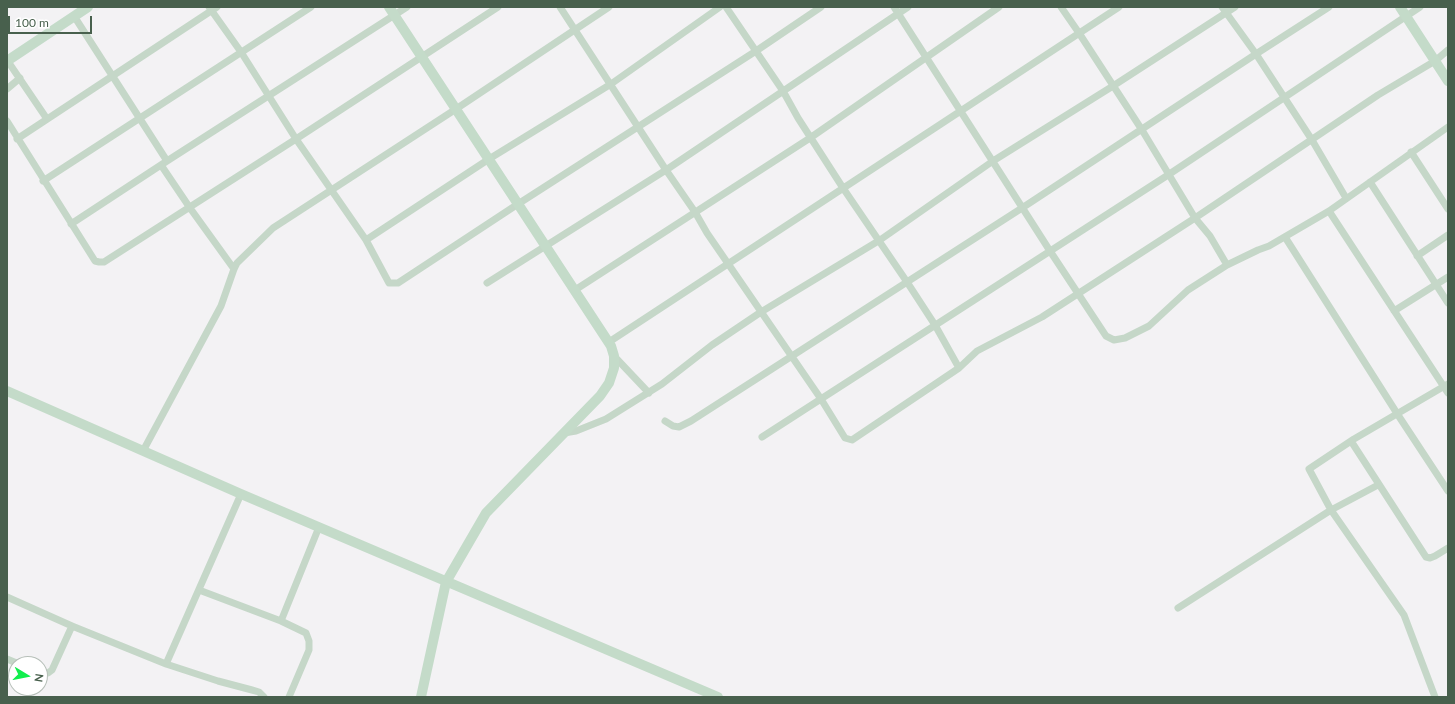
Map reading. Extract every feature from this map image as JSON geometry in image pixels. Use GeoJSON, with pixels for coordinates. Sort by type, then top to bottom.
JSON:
{"type":"FeatureCollection","features":[{"type":"Feature","properties":{"kind":"street"},"geometry":{"type":"LineString","coordinates":[[47,119],[7,60],[88,7]]}},
{"type":"Feature","properties":{"kind":"street"},"geometry":{"type":"LineString","coordinates":[[44,181],[311,7]]}},
{"type":"Feature","properties":{"kind":"street"},"geometry":{"type":"LineString","coordinates":[[71,224],[268,96],[392,11],[407,7]]}},
{"type":"Feature","properties":{"kind":"street"},"geometry":{"type":"LineString","coordinates":[[7,121],[95,260],[104,262],[190,208],[498,7]]}},
{"type":"Feature","properties":{"kind":"street"},"geometry":{"type":"LineString","coordinates":[[560,7],[695,212],[706,232],[821,399],[845,438],[852,440],[959,368],[977,351],[1042,317],[1078,294],[1195,218],[1378,95],[1435,61],[1448,50]]}},
{"type":"Feature","properties":{"kind":"street"},"geometry":{"type":"LineString","coordinates":[[143,451],[221,306],[237,263],[273,228],[609,7]]}},
{"type":"Feature","properties":{"kind":"street"},"geometry":{"type":"LineString","coordinates":[[366,240],[489,159],[611,84],[720,7]]}},
{"type":"Feature","properties":{"kind":"street"},"geometry":{"type":"LineString","coordinates":[[726,7],[783,91],[810,138],[843,188],[908,282],[935,325],[959,368]]}},
{"type":"Feature","properties":{"kind":"street"},"geometry":{"type":"LineString","coordinates":[[17,139],[213,8],[296,139],[366,240],[389,283],[398,283],[756,51],[821,7]]}},
{"type":"Feature","properties":{"kind":"street"},"geometry":{"type":"LineString","coordinates":[[487,283],[666,170],[783,91],[896,10],[908,7]]}},
{"type":"Feature","properties":{"kind":"street"},"geometry":{"type":"LineString","coordinates":[[575,290],[810,138],[999,7]]}},
{"type":"Feature","properties":{"kind":"street"},"geometry":{"type":"LineString","coordinates":[[1061,7],[1142,130],[1195,218],[1210,236],[1227,265]]}},
{"type":"Feature","properties":{"kind":"street"},"geometry":{"type":"LineString","coordinates":[[609,342],[727,263],[1119,7]]}},
{"type":"Feature","properties":{"kind":"street"},"geometry":{"type":"LineString","coordinates":[[564,433],[576,431],[606,419],[649,393],[712,345],[761,312],[880,240],[993,161],[1113,86],[1224,10],[1235,7]]}},
{"type":"Feature","properties":{"kind":"street"},"geometry":{"type":"LineString","coordinates":[[665,421],[673,426],[679,427],[792,357],[817,339],[868,308],[1329,7]]}},
{"type":"Feature","properties":{"kind":"street"},"geometry":{"type":"LineString","coordinates":[[1400,7],[1448,81]]}},
{"type":"Feature","properties":{"kind":"street"},"geometry":{"type":"LineString","coordinates":[[762,436],[1050,251],[1420,7]]}},
{"type":"Feature","properties":{"kind":"street"},"geometry":{"type":"LineString","coordinates":[[896,10],[1078,294],[1106,336],[1114,340],[1124,338],[1149,326],[1188,290],[1227,265],[1269,246],[1329,211],[1448,127]]}},
{"type":"Feature","properties":{"kind":"street"},"geometry":{"type":"LineString","coordinates":[[1224,10],[1256,54],[1312,140],[1346,198]]}},
{"type":"Feature","properties":{"kind":"street"},"geometry":{"type":"LineString","coordinates":[[392,11],[609,342],[614,356],[614,368],[609,383],[600,396],[486,513],[446,582],[421,697]]}},
{"type":"Feature","properties":{"kind":"street"},"geometry":{"type":"LineString","coordinates":[[74,16],[139,118],[190,208],[234,269]]}},
{"type":"Feature","properties":{"kind":"street"},"geometry":{"type":"LineString","coordinates":[[7,89],[20,78]]}},
{"type":"Feature","properties":{"kind":"street"},"geometry":{"type":"LineString","coordinates":[[1411,152],[1448,209]]}},
{"type":"Feature","properties":{"kind":"street"},"geometry":{"type":"LineString","coordinates":[[1370,182],[1448,303]]}},
{"type":"Feature","properties":{"kind":"street"},"geometry":{"type":"LineString","coordinates":[[1329,211],[1394,311],[1446,385],[1448,393]]}},
{"type":"Feature","properties":{"kind":"street"},"geometry":{"type":"LineString","coordinates":[[1417,256],[1448,235]]}},
{"type":"Feature","properties":{"kind":"street"},"geometry":{"type":"LineString","coordinates":[[1285,237],[1448,491]]}},
{"type":"Feature","properties":{"kind":"street"},"geometry":{"type":"LineString","coordinates":[[1394,311],[1448,277]]}},
{"type":"Feature","properties":{"kind":"street"},"geometry":{"type":"LineString","coordinates":[[614,356],[649,393]]}},
{"type":"Feature","properties":{"kind":"street"},"geometry":{"type":"LineString","coordinates":[[1435,697],[1404,615],[1331,510],[1309,469],[1446,385]]}},
{"type":"Feature","properties":{"kind":"street"},"geometry":{"type":"LineString","coordinates":[[7,391],[241,494],[718,697]]}},
{"type":"Feature","properties":{"kind":"street"},"geometry":{"type":"LineString","coordinates":[[1351,442],[1426,558],[1435,556],[1448,548]]}},
{"type":"Feature","properties":{"kind":"street"},"geometry":{"type":"LineString","coordinates":[[1178,608],[1331,510],[1378,485]]}},
{"type":"Feature","properties":{"kind":"street"},"geometry":{"type":"LineString","coordinates":[[166,664],[241,494]]}},
{"type":"Feature","properties":{"kind":"street"},"geometry":{"type":"LineString","coordinates":[[281,621],[319,527]]}},
{"type":"Feature","properties":{"kind":"street"},"geometry":{"type":"LineString","coordinates":[[199,590],[281,621],[306,633],[309,641],[307,655],[289,697]]}},
{"type":"Feature","properties":{"kind":"street"},"geometry":{"type":"LineString","coordinates":[[7,597],[72,626],[166,664],[218,681],[259,692],[264,697]]}},
{"type":"Feature","properties":{"kind":"street"},"geometry":{"type":"LineString","coordinates":[[48,673],[52,670],[72,626]]}}]}
